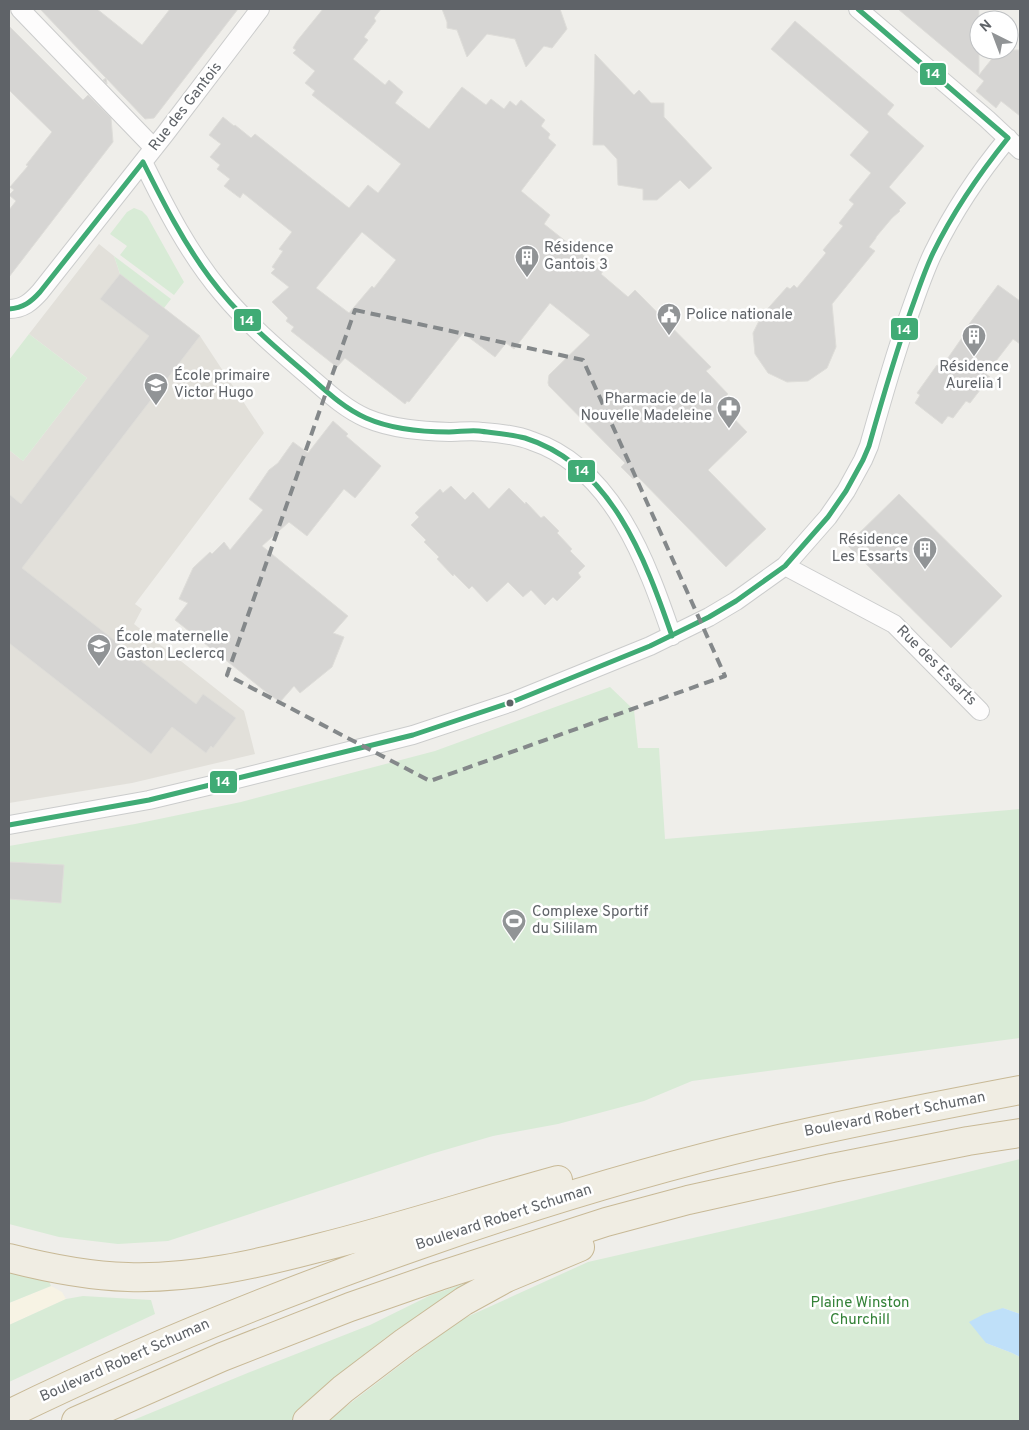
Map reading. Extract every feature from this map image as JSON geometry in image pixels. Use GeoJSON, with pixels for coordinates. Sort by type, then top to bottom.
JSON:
{"type":"FeatureCollection","features":[{"type":"Feature","properties":{"kind":"highway","name":"Boulevard Robert Schuman"},"geometry":{"type":"LineString","coordinates":[[9,1414],[126,1359],[246,1309],[374,1260],[463,1230],[670,1166],[783,1138],[1020,1090]]}},
{"type":"Feature","properties":{"kind":"highway"},"geometry":{"type":"LineString","coordinates":[[76,1421],[222,1357],[388,1293],[590,1227],[688,1200],[883,1158],[1020,1133]]}},
{"type":"Feature","properties":{"kind":"highway"},"geometry":{"type":"LineString","coordinates":[[9,1258],[85,1273],[128,1277],[175,1276],[221,1269],[344,1242],[507,1194],[615,1166],[690,1150],[783,1138]]}},
{"type":"Feature","properties":{"kind":"highway"},"geometry":{"type":"LineString","coordinates":[[307,1421],[343,1389],[405,1342],[464,1301],[506,1278],[688,1200]]}},
{"type":"Feature","properties":{"kind":"street"},"geometry":{"type":"LineString","coordinates":[[20,9],[148,155],[154,185],[185,241],[221,292],[250,323],[333,397],[366,418],[402,428],[424,431],[481,431],[532,440],[551,449],[579,468],[609,500],[628,531],[655,588],[672,636]]}},
{"type":"Feature","properties":{"kind":"street","name":"Rue des Gantois"},"geometry":{"type":"LineString","coordinates":[[9,309],[21,308],[40,292],[260,9]]}},
{"type":"Feature","properties":{"kind":"street"},"geometry":{"type":"LineString","coordinates":[[9,824],[149,800],[413,735],[512,702],[650,646],[709,617],[736,601],[785,566],[828,517],[846,491],[863,460],[920,284],[946,226],[964,197],[994,156],[1014,144],[863,10]]}},
{"type":"Feature","properties":{"kind":"street","name":"Rue des Essarts"},"geometry":{"type":"LineString","coordinates":[[785,566],[894,624],[980,711]]}},
{"type":"Feature","properties":{"kind":"highlighted area"},"geometry":{"type":"Polygon","coordinates":[[[355,310],[583,360],[725,676],[430,781],[227,675],[355,310]]]}},
{"type":"Feature","properties":{"kind":"shaded area"},"geometry":{"type":"Polygon","coordinates":[[[99,244],[114,256],[120,274],[200,336],[264,433],[135,604],[142,609],[134,624],[244,711],[255,754],[132,783],[9,803],[9,450],[23,461],[87,378],[29,334],[99,244]]]}},
{"type":"Feature","properties":{"kind":"shaded area"},"geometry":{"type":"Polygon","coordinates":[[[51,1286],[62,1292],[66,1299],[9,1325],[9,1303],[51,1286]]]}},
{"type":"Feature","properties":{"kind":"green space"},"geometry":{"type":"Polygon","coordinates":[[[134,208],[142,211],[147,216],[184,282],[174,295],[120,255],[127,246],[110,234],[127,212],[134,208]]]}},
{"type":"Feature","properties":{"kind":"green space"},"geometry":{"type":"Polygon","coordinates":[[[114,256],[171,299],[164,308],[120,274],[114,256]]]}},
{"type":"Feature","properties":{"kind":"green space"},"geometry":{"type":"Polygon","coordinates":[[[29,334],[87,378],[23,461],[9,450],[9,360],[29,334]]]}},
{"type":"Feature","properties":{"kind":"green space","name":"Complexe Sportif du Sililam"},"geometry":{"type":"Polygon","coordinates":[[[610,687],[634,710],[638,748],[659,748],[665,839],[1020,809],[1020,1038],[692,1081],[644,1101],[558,1124],[493,1136],[431,1154],[168,1241],[118,1244],[59,1237],[9,1224],[9,846],[135,824],[241,802],[435,751],[610,687]]]}},
{"type":"Feature","properties":{"kind":"green space","name":"Plaine Winston Churchill"},"geometry":{"type":"Polygon","coordinates":[[[1020,1159],[1020,1314],[1003,1308],[986,1343],[1020,1357],[1020,1421],[327,1421],[458,1321],[588,1262],[820,1209],[1020,1159]]]}},
{"type":"Feature","properties":{"kind":"green space"},"geometry":{"type":"Polygon","coordinates":[[[9,1267],[47,1277],[51,1286],[9,1303],[9,1267]]]}},
{"type":"Feature","properties":{"kind":"green space"},"geometry":{"type":"Polygon","coordinates":[[[481,1278],[384,1339],[340,1375],[291,1421],[131,1421],[370,1325],[431,1295],[481,1278]]]}},
{"type":"Feature","properties":{"kind":"green space"},"geometry":{"type":"Polygon","coordinates":[[[83,1296],[151,1300],[155,1314],[9,1382],[9,1325],[66,1299],[83,1296]]]}},
{"type":"Feature","properties":{"kind":"water"},"geometry":{"type":"Polygon","coordinates":[[[1003,1308],[1020,1314],[1020,1357],[986,1343],[969,1322],[984,1314],[1003,1308]]]}},
{"type":"Feature","properties":{"kind":"building"},"geometry":{"type":"Polygon","coordinates":[[[40,9],[97,9],[142,45],[170,9],[238,9],[154,118],[145,119],[40,9]]]}},
{"type":"Feature","properties":{"kind":"building"},"geometry":{"type":"Polygon","coordinates":[[[323,9],[381,9],[374,18],[376,21],[364,37],[368,40],[353,59],[385,85],[389,80],[403,92],[395,103],[429,129],[462,87],[486,105],[491,99],[504,109],[510,101],[516,106],[521,100],[545,120],[541,126],[550,134],[548,138],[556,145],[521,191],[550,215],[544,224],[603,271],[601,274],[628,297],[635,290],[711,367],[706,371],[728,394],[719,403],[747,432],[708,470],[766,529],[726,567],[637,476],[633,479],[621,467],[625,463],[549,386],[549,375],[590,335],[550,303],[514,349],[506,343],[495,357],[463,333],[409,402],[407,401],[405,404],[345,358],[337,367],[291,331],[294,327],[286,321],[288,318],[272,302],[289,287],[271,273],[275,269],[272,267],[283,251],[279,249],[292,232],[243,193],[240,198],[224,186],[230,179],[217,169],[220,165],[210,157],[221,144],[209,135],[223,117],[251,138],[255,134],[349,208],[368,185],[378,193],[401,164],[312,95],[315,91],[305,83],[315,71],[293,53],[296,50],[293,48],[323,9]],[[362,232],[316,288],[349,313],[372,286],[374,288],[396,260],[362,232]]]}},
{"type":"Feature","properties":{"kind":"building"},"geometry":{"type":"Polygon","coordinates":[[[442,9],[560,9],[567,29],[552,48],[544,46],[526,67],[515,39],[487,34],[467,57],[457,30],[447,28],[447,22],[442,9]]]}},
{"type":"Feature","properties":{"kind":"building"},"geometry":{"type":"Polygon","coordinates":[[[898,9],[979,9],[969,10],[969,60],[979,60],[979,75],[991,60],[1019,60],[1020,50],[1020,116],[1001,101],[996,108],[976,91],[984,81],[898,9]]]}},
{"type":"Feature","properties":{"kind":"building"},"geometry":{"type":"Polygon","coordinates":[[[795,21],[894,105],[887,114],[924,146],[889,187],[906,203],[876,237],[869,247],[875,251],[832,304],[836,347],[827,368],[808,381],[787,382],[768,373],[755,354],[753,333],[762,315],[787,287],[790,289],[794,285],[797,288],[826,253],[823,250],[843,226],[839,223],[854,204],[849,200],[871,173],[850,155],[869,132],[771,49],[795,21]]]}},
{"type":"Feature","properties":{"kind":"building"},"geometry":{"type":"Polygon","coordinates":[[[9,26],[83,100],[88,95],[111,118],[113,142],[9,277],[9,210],[16,201],[9,195],[14,190],[10,187],[28,166],[26,165],[52,132],[9,90],[9,26]]]}},
{"type":"Feature","properties":{"kind":"building"},"geometry":{"type":"Polygon","coordinates":[[[595,54],[634,95],[639,90],[651,103],[664,103],[664,117],[712,168],[689,189],[680,180],[657,200],[643,200],[643,189],[618,185],[617,159],[604,145],[593,145],[595,54]]]}},
{"type":"Feature","properties":{"kind":"building"},"geometry":{"type":"Polygon","coordinates":[[[120,274],[200,336],[22,568],[196,704],[203,694],[236,718],[213,748],[211,746],[206,753],[172,727],[151,754],[9,643],[9,494],[21,504],[149,336],[100,299],[120,274]]]}},
{"type":"Feature","properties":{"kind":"building","name":"Résidence Aurelia 1"},"geometry":{"type":"Polygon","coordinates":[[[998,285],[1020,301],[1020,344],[1013,339],[986,374],[990,377],[970,403],[966,401],[953,418],[948,416],[942,424],[915,403],[920,395],[917,393],[937,365],[941,368],[966,332],[964,331],[998,285]]]}},
{"type":"Feature","properties":{"kind":"building"},"geometry":{"type":"Polygon","coordinates":[[[333,421],[348,434],[346,436],[381,466],[355,498],[344,489],[307,536],[289,522],[262,546],[348,616],[333,633],[344,637],[332,667],[300,693],[294,686],[280,702],[175,620],[188,603],[179,599],[193,568],[224,542],[230,550],[263,510],[249,499],[269,470],[278,463],[293,442],[308,453],[333,421]]]}},
{"type":"Feature","properties":{"kind":"building"},"geometry":{"type":"Polygon","coordinates":[[[451,486],[465,500],[473,492],[489,509],[509,488],[541,518],[544,516],[559,531],[557,533],[572,549],[570,551],[585,566],[578,573],[581,577],[557,601],[553,597],[545,605],[531,590],[523,597],[508,582],[487,602],[472,586],[469,589],[454,574],[453,576],[437,559],[439,557],[424,542],[426,540],[411,525],[419,517],[415,513],[440,489],[443,493],[451,486]]]}},
{"type":"Feature","properties":{"kind":"building","name":"Résidence Les Essarts"},"geometry":{"type":"Polygon","coordinates":[[[899,494],[1002,596],[951,648],[847,545],[899,494]]]}},
{"type":"Feature","properties":{"kind":"building"},"geometry":{"type":"Polygon","coordinates":[[[9,862],[64,865],[61,903],[9,899],[9,862]]]}},
{"type":"Feature","properties":{"kind":"transit line","name":"14"},"geometry":{"type":"LineString","coordinates":[[858,9],[1008,138]]}},
{"type":"Feature","properties":{"kind":"transit line","name":"14"},"geometry":{"type":"LineString","coordinates":[[9,825],[149,800],[413,735],[512,702],[650,646],[709,617],[736,601],[785,566],[828,517],[846,491],[869,446],[900,344],[933,253],[967,194],[1008,138]]}},
{"type":"Feature","properties":{"kind":"transit line","name":"14"},"geometry":{"type":"LineString","coordinates":[[143,162],[182,236],[220,291],[265,338],[324,390],[348,408],[376,422],[406,429],[438,432],[479,431],[525,438],[555,451],[580,469],[602,492],[621,518],[650,576],[672,636]]}},
{"type":"Feature","properties":{"kind":"transit line","name":"14"},"geometry":{"type":"LineString","coordinates":[[9,309],[26,304],[40,292],[143,162]]}},
{"type":"Feature","properties":{"kind":"place","name":"Résidence Gantois 3"},"geometry":{"type":"Point","coordinates":[527,278]}},
{"type":"Feature","properties":{"kind":"place","name":"Police nationale"},"geometry":{"type":"Point","coordinates":[669,336]}},
{"type":"Feature","properties":{"kind":"place","name":"Résidence Aurelia 1"},"geometry":{"type":"Point","coordinates":[974,357]}},
{"type":"Feature","properties":{"kind":"place","name":"École primaire Victor Hugo"},"geometry":{"type":"Point","coordinates":[156,406]}},
{"type":"Feature","properties":{"kind":"place","name":"Pharmacie de la Nouvelle Madeleine"},"geometry":{"type":"Point","coordinates":[729,429]}},
{"type":"Feature","properties":{"kind":"place","name":"Résidence Les Essarts"},"geometry":{"type":"Point","coordinates":[925,570]}},
{"type":"Feature","properties":{"kind":"place","name":"École maternelle Gaston Leclercq"},"geometry":{"type":"Point","coordinates":[99,667]}},
{"type":"Feature","properties":{"kind":"place","name":"Complexe Sportif du Sililam"},"geometry":{"type":"Point","coordinates":[514,942]}}]}
